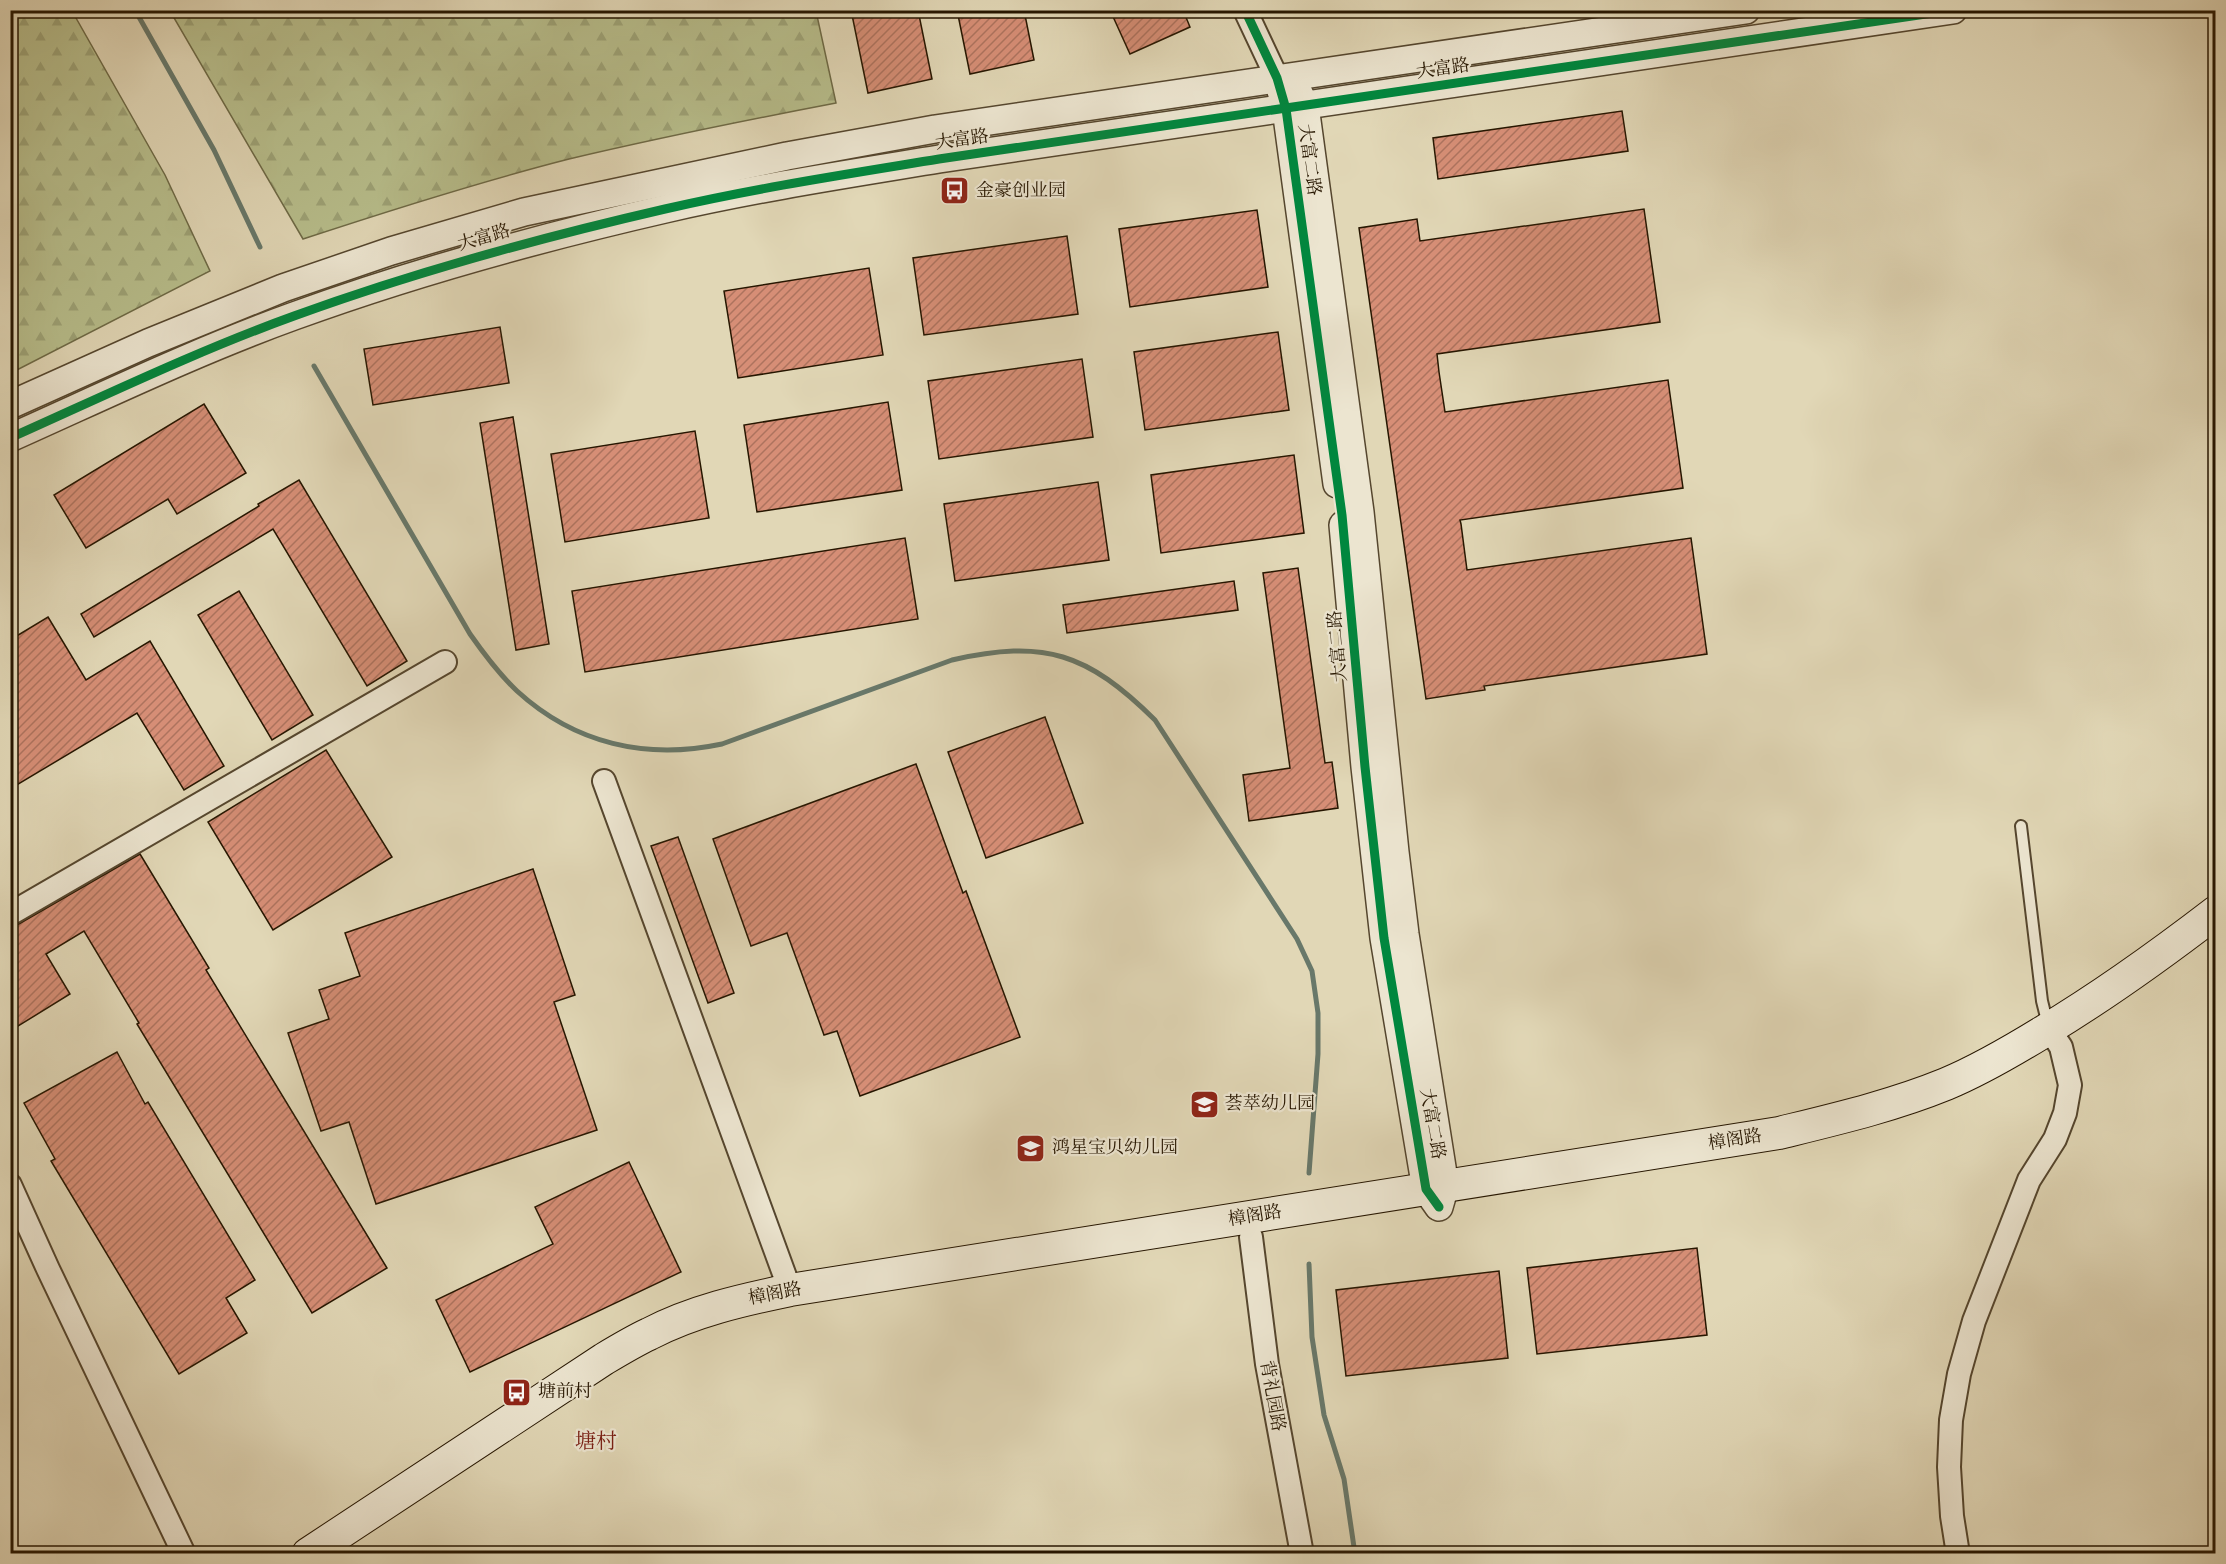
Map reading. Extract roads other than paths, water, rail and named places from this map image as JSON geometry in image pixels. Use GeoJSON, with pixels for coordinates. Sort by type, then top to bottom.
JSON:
{"type":"FeatureCollection","features":[{"type":"Feature","properties":{"kind":"main road","name":"樟阁路"},"geometry":{"type":"LineString","coordinates":[[2055,1038],[2126,979],[2216,912]]}},
{"type":"Feature","properties":{"kind":"main road","name":"樟阁路"},"geometry":{"type":"LineString","coordinates":[[308,1554],[604,1359],[650,1333],[690,1316],[743,1300],[790,1290],[1437,1194],[1779,1133],[1843,1118],[1947,1084],[2001,1058],[2055,1038],[2140,996],[2216,939]]}},
{"type":"Feature","properties":{"kind":"main road","name":"樟阁路"},"geometry":{"type":"LineString","coordinates":[[345,1554],[615,1376],[658,1353],[698,1336],[745,1321],[792,1310],[1251,1237],[1437,1194]]}},
{"type":"Feature","properties":{"kind":"street"},"geometry":{"type":"LineString","coordinates":[[1245,10],[1284,77]]}},
{"type":"Feature","properties":{"kind":"street"},"geometry":{"type":"LineString","coordinates":[[1260,10],[1284,77]]}},
{"type":"Feature","properties":{"kind":"street","name":"大富路"},"geometry":{"type":"LineString","coordinates":[[10,405],[148,342],[283,288],[391,251],[524,212],[787,156],[935,129],[1746,10]]}},
{"type":"Feature","properties":{"kind":"street","name":"大富路"},"geometry":{"type":"LineString","coordinates":[[10,438],[159,371],[293,316],[399,280],[532,241],[667,208],[789,184],[939,159],[1953,10]]}},
{"type":"Feature","properties":{"kind":"street","name":"大富二路"},"geometry":{"type":"LineString","coordinates":[[1284,77],[1295,107],[1360,512],[1395,852],[1437,1194]]}},
{"type":"Feature","properties":{"kind":"street"},"geometry":{"type":"LineString","coordinates":[[10,914],[445,662]]}},
{"type":"Feature","properties":{"kind":"street"},"geometry":{"type":"LineString","coordinates":[[604,781],[790,1290]]}},
{"type":"Feature","properties":{"kind":"street"},"geometry":{"type":"LineString","coordinates":[[1958,1554],[1952,1516],[1949,1467],[1952,1420],[1959,1374],[1974,1321],[2029,1180],[2055,1139],[2065,1113],[2070,1085],[2055,1038]]}},
{"type":"Feature","properties":{"kind":"street"},"geometry":{"type":"LineString","coordinates":[[10,1185],[184,1554]]}},
{"type":"Feature","properties":{"kind":"street","name":"背礼园路"},"geometry":{"type":"LineString","coordinates":[[1251,1237],[1266,1364],[1302,1554]]}},
{"type":"Feature","properties":{"kind":"lane"},"geometry":{"type":"LineString","coordinates":[[2021,826],[2042,1001],[2055,1038]]}},
{"type":"Feature","properties":{"kind":"waterway"},"geometry":{"type":"LineString","coordinates":[[135,10],[214,150],[260,247]]}},
{"type":"Feature","properties":{"kind":"waterway"},"geometry":{"type":"LineString","coordinates":[[314,366],[470,634],[481,649],[510,684],[539,709],[587,735],[639,748],[666,750],[722,744],[952,660],[1013,651],[1039,652],[1063,657],[1108,679],[1131,697],[1155,720],[1297,939],[1312,971],[1318,1013],[1318,1054],[1309,1173]]}},
{"type":"Feature","properties":{"kind":"waterway"},"geometry":{"type":"LineString","coordinates":[[1309,1264],[1312,1337],[1324,1415],[1344,1479],[1355,1554]]}},
{"type":"Feature","properties":{"kind":"place","name":"金豪创业园"},"geometry":{"type":"Point","coordinates":[955,191]}},
{"type":"Feature","properties":{"kind":"place","name":"荟萃幼儿园"},"geometry":{"type":"Point","coordinates":[1204,1104]}},
{"type":"Feature","properties":{"kind":"place","name":"鸿星宝贝幼儿园"},"geometry":{"type":"Point","coordinates":[1031,1148]}},
{"type":"Feature","properties":{"kind":"place","name":"塘前村"},"geometry":{"type":"Point","coordinates":[517,1392]}},
{"type":"Feature","properties":{"kind":"district","name":"塘村"},"geometry":{"type":"Point","coordinates":[596,1442]}}]}
